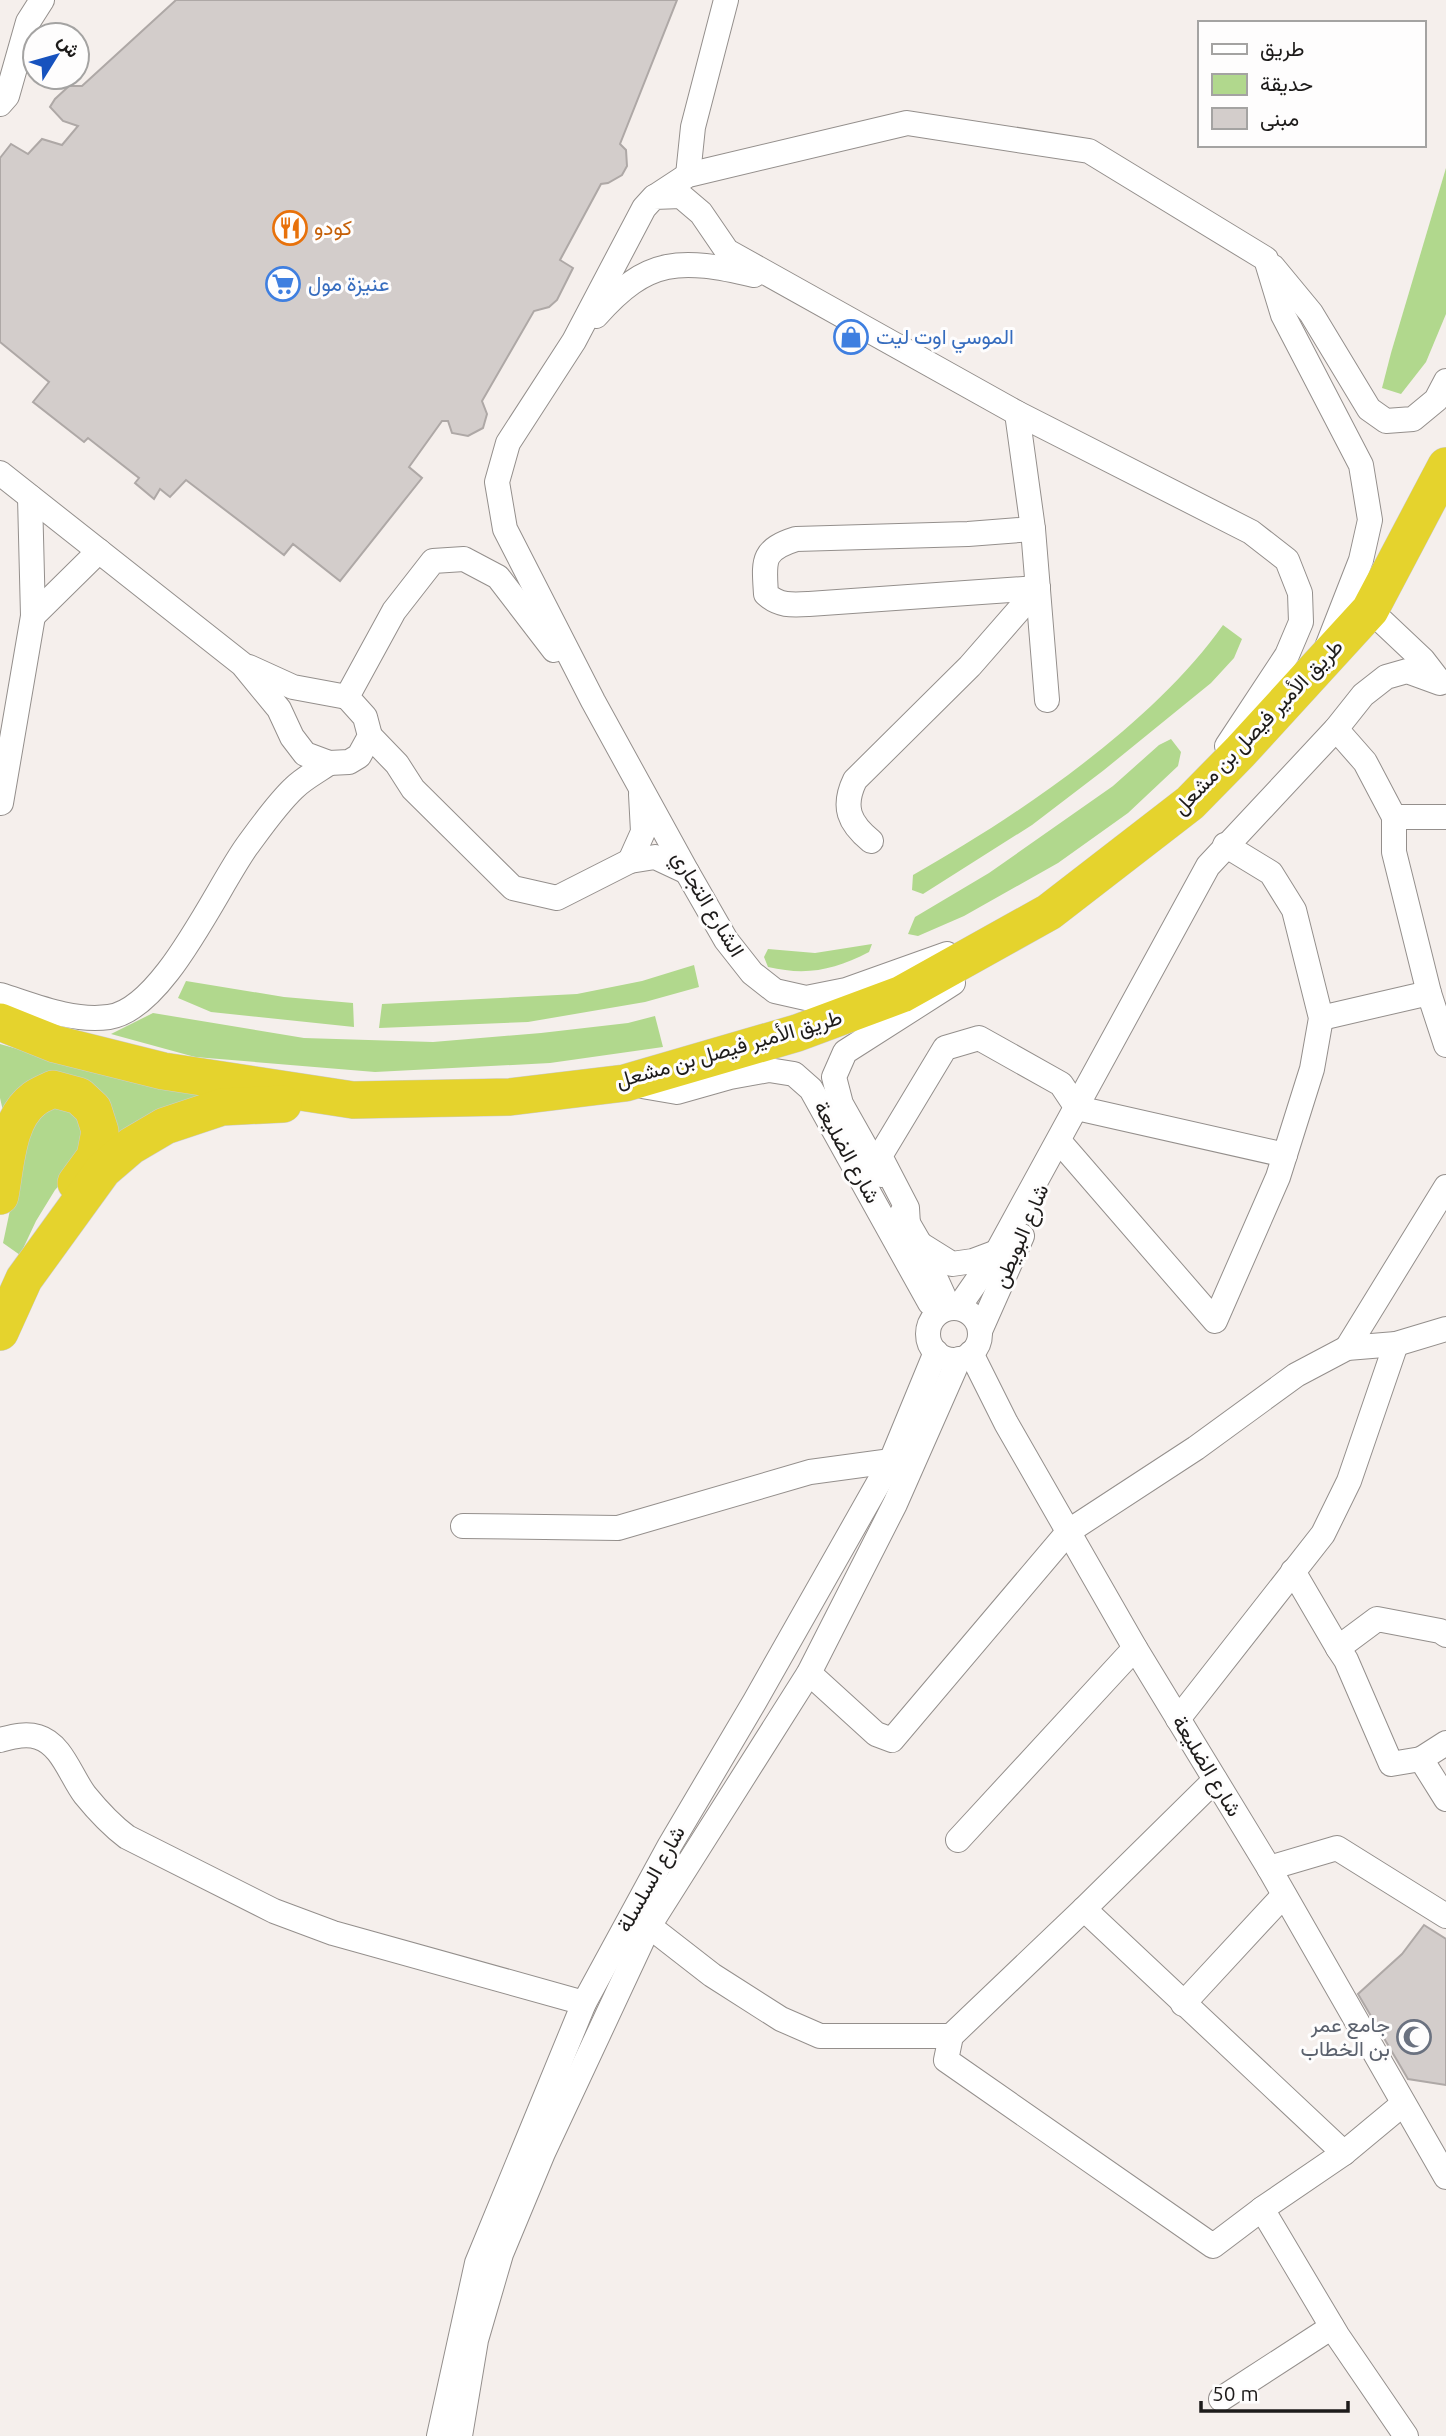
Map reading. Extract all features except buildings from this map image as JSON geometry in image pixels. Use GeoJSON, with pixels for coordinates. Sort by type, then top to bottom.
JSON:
{"type":"FeatureCollection","features":[{"type":"Feature","properties":{"kind":"highway","name":"طريق الأمير فيصل بن مشعل"},"geometry":{"type":"LineString","coordinates":[[0,1022],[54,1044],[163,1071],[353,1100],[510,1097],[625,1083],[797,1034],[902,994],[1049,912],[1190,803],[1370,610],[1446,466]]}},
{"type":"Feature","properties":{"kind":"highway"},"geometry":{"type":"LineString","coordinates":[[0,1196],[18,1116],[33,1099],[53,1089],[79,1096],[93,1109],[100,1131],[95,1157],[50,1216],[0,1332]]}},
{"type":"Feature","properties":{"kind":"highway"},"geometry":{"type":"LineString","coordinates":[[24,1279],[103,1170],[131,1146],[165,1126],[222,1107],[353,1100]]}},
{"type":"Feature","properties":{"kind":"street"},"geometry":{"type":"LineString","coordinates":[[0,104],[7,96],[28,22],[42,0]]}},
{"type":"Feature","properties":{"kind":"street"},"geometry":{"type":"LineString","coordinates":[[688,175],[693,127],[726,0]]}},
{"type":"Feature","properties":{"kind":"street"},"geometry":{"type":"LineString","coordinates":[[593,701],[505,529],[497,482],[508,443],[574,341],[644,208],[654,197],[688,175],[907,123],[1089,151],[1266,259],[1311,313],[1368,409],[1386,421],[1413,419],[1436,400],[1446,381]]}},
{"type":"Feature","properties":{"kind":"street"},"geometry":{"type":"LineString","coordinates":[[654,197],[681,196],[701,213],[727,251],[1017,413],[1251,532],[1287,560],[1300,593],[1301,622],[1287,655],[1190,803]]}},
{"type":"Feature","properties":{"kind":"street"},"geometry":{"type":"LineString","coordinates":[[1266,259],[1283,315],[1361,465],[1370,520],[1361,559],[1321,664]]}},
{"type":"Feature","properties":{"kind":"street"},"geometry":{"type":"LineString","coordinates":[[574,341],[611,299],[638,276],[667,266],[711,265],[782,282]]}},
{"type":"Feature","properties":{"kind":"street"},"geometry":{"type":"LineString","coordinates":[[1017,413],[1033,529],[1047,700]]}},
{"type":"Feature","properties":{"kind":"street"},"geometry":{"type":"LineString","coordinates":[[0,473],[242,664],[279,709],[292,737],[304,754],[381,771],[413,789]]}},
{"type":"Feature","properties":{"kind":"street"},"geometry":{"type":"LineString","coordinates":[[1,803],[33,616],[30,497]]}},
{"type":"Feature","properties":{"kind":"street"},"geometry":{"type":"LineString","coordinates":[[1033,529],[968,534],[796,539],[777,545],[768,554],[764,567],[766,594],[786,605],[1038,588]]}},
{"type":"Feature","properties":{"kind":"street"},"geometry":{"type":"LineString","coordinates":[[33,616],[99,551]]}},
{"type":"Feature","properties":{"kind":"street"},"geometry":{"type":"LineString","coordinates":[[347,697],[394,611],[433,561],[464,558],[498,577],[593,701]]}},
{"type":"Feature","properties":{"kind":"street"},"geometry":{"type":"LineString","coordinates":[[871,841],[856,829],[850,819],[849,792],[855,780],[970,666],[1038,588]]}},
{"type":"Feature","properties":{"kind":"street"},"geometry":{"type":"LineString","coordinates":[[1370,610],[1423,660],[1443,687]]}},
{"type":"Feature","properties":{"kind":"street"},"geometry":{"type":"LineString","coordinates":[[242,664],[293,687],[347,697],[365,717],[370,736],[397,764],[413,789],[513,888],[557,898],[630,861],[654,857],[687,872]]}},
{"type":"Feature","properties":{"kind":"street"},"geometry":{"type":"LineString","coordinates":[[947,1310],[973,1316],[962,1349],[929,1342],[929,1325],[947,1310],[997,1252],[1208,866],[1336,729],[1363,695],[1386,677],[1407,671],[1443,687]]}},
{"type":"Feature","properties":{"kind":"street","name":"الشارع التجاري"},"geometry":{"type":"LineString","coordinates":[[593,701],[726,940],[751,973],[775,991],[806,998],[846,990],[935,959],[1049,912]]}},
{"type":"Feature","properties":{"kind":"street"},"geometry":{"type":"LineString","coordinates":[[1336,729],[1365,762],[1394,817],[1394,852],[1429,993],[1441,1014],[1446,1045]]}},
{"type":"Feature","properties":{"kind":"street"},"geometry":{"type":"LineString","coordinates":[[0,995],[58,1014],[88,1018],[113,1017],[136,1004],[163,981],[247,847],[294,788],[339,762],[359,756],[370,736]]}},
{"type":"Feature","properties":{"kind":"street"},"geometry":{"type":"LineString","coordinates":[[630,861],[643,832],[641,788]]}},
{"type":"Feature","properties":{"kind":"street"},"geometry":{"type":"LineString","coordinates":[[1394,817],[1446,817]]}},
{"type":"Feature","properties":{"kind":"street"},"geometry":{"type":"LineString","coordinates":[[1059,1141],[1215,1321],[1278,1177],[1312,1069],[1321,1018],[1294,910],[1271,873],[1225,845]]}},
{"type":"Feature","properties":{"kind":"street"},"geometry":{"type":"LineString","coordinates":[[947,1310],[914,1235],[841,1104],[834,1077],[845,1052],[871,1033],[925,1003],[1049,912]]}},
{"type":"Feature","properties":{"kind":"street"},"geometry":{"type":"LineString","coordinates":[[1321,1018],[1429,993]]}},
{"type":"Feature","properties":{"kind":"street"},"geometry":{"type":"LineString","coordinates":[[997,1252],[973,1261],[952,1264],[914,1235],[907,1208],[880,1156],[945,1048],[979,1038],[1061,1084],[1077,1108],[1285,1154]]}},
{"type":"Feature","properties":{"kind":"street","name":"شارع الضليعة"},"geometry":{"type":"LineString","coordinates":[[625,1083],[677,1092],[730,1076],[769,1070],[794,1074],[811,1089],[947,1310]]}},
{"type":"Feature","properties":{"kind":"street","name":"شارع البويطن"},"geometry":{"type":"LineString","coordinates":[[962,1349],[1033,1212],[1059,1141]]}},
{"type":"Feature","properties":{"kind":"street"},"geometry":{"type":"LineString","coordinates":[[1347,1348],[1446,1187]]}},
{"type":"Feature","properties":{"kind":"street"},"geometry":{"type":"LineString","coordinates":[[809,1674],[876,1734],[892,1740],[1069,1531],[1196,1448],[1296,1375],[1347,1348],[1396,1344],[1446,1329]]}},
{"type":"Feature","properties":{"kind":"street"},"geometry":{"type":"LineString","coordinates":[[1178,1719],[1323,1534],[1349,1481],[1396,1344]]}},
{"type":"Feature","properties":{"kind":"street","name":"شارع الضليعة"},"geometry":{"type":"LineString","coordinates":[[962,1349],[1135,1648],[1269,1868],[1403,2104],[1445,2171]]}},
{"type":"Feature","properties":{"kind":"street","name":"شارع السلسلة"},"geometry":{"type":"LineString","coordinates":[[439,2436],[477,2263],[584,2003],[670,1844],[755,1701],[891,1461],[962,1349]]}},
{"type":"Feature","properties":{"kind":"street","name":"شارع السلسلة"},"geometry":{"type":"LineString","coordinates":[[461,2436],[476,2340],[501,2253],[543,2153],[649,1926],[809,1674],[895,1504],[962,1349]]}},
{"type":"Feature","properties":{"kind":"street"},"geometry":{"type":"LineString","coordinates":[[463,1526],[618,1528],[810,1472],[891,1461]]}},
{"type":"Feature","properties":{"kind":"street"},"geometry":{"type":"LineString","coordinates":[[1293,1572],[1346,1660],[1391,1763],[1421,1759],[1446,1743]]}},
{"type":"Feature","properties":{"kind":"street"},"geometry":{"type":"LineString","coordinates":[[1338,1648],[1377,1619],[1440,1631],[1446,1635]]}},
{"type":"Feature","properties":{"kind":"street"},"geometry":{"type":"LineString","coordinates":[[958,1840],[1135,1648]]}},
{"type":"Feature","properties":{"kind":"street"},"geometry":{"type":"LineString","coordinates":[[0,1740],[19,1735],[39,1737],[56,1749],[83,1791],[108,1822],[127,1838],[274,1911],[333,1933],[584,2003]]}},
{"type":"Feature","properties":{"kind":"street"},"geometry":{"type":"LineString","coordinates":[[1421,1759],[1446,1799]]}},
{"type":"Feature","properties":{"kind":"street"},"geometry":{"type":"LineString","coordinates":[[1214,1780],[951,2036],[946,2060],[1213,2246],[1344,2153],[1403,2104]]}},
{"type":"Feature","properties":{"kind":"street"},"geometry":{"type":"LineString","coordinates":[[1269,1868],[1337,1849],[1446,1916]]}},
{"type":"Feature","properties":{"kind":"street"},"geometry":{"type":"LineString","coordinates":[[1183,2004],[1284,1895]]}},
{"type":"Feature","properties":{"kind":"street"},"geometry":{"type":"LineString","coordinates":[[1084,1909],[1344,2153]]}},
{"type":"Feature","properties":{"kind":"street"},"geometry":{"type":"LineString","coordinates":[[649,1926],[712,1975],[781,2019],[820,2036],[951,2036]]}},
{"type":"Feature","properties":{"kind":"street"},"geometry":{"type":"LineString","coordinates":[[1262,2209],[1332,2327],[1406,2436]]}},
{"type":"Feature","properties":{"kind":"street"},"geometry":{"type":"LineString","coordinates":[[1221,2399],[1332,2327]]}},
{"type":"Feature","properties":{"kind":"green space"},"geometry":{"type":"Polygon","coordinates":[[[1446,168],[1446,314],[1426,362],[1401,394],[1382,388],[1446,168]]]}},
{"type":"Feature","properties":{"kind":"green space"},"geometry":{"type":"Polygon","coordinates":[[[1223,625],[1242,639],[1234,658],[1211,683],[1032,825],[923,894],[912,890],[913,875],[1039,796],[1122,732],[1160,698],[1194,662],[1223,625]]]}},
{"type":"Feature","properties":{"kind":"green space"},"geometry":{"type":"Polygon","coordinates":[[[1171,739],[1181,752],[1178,766],[1128,813],[1058,863],[964,916],[918,936],[908,934],[915,917],[989,873],[1113,786],[1159,745],[1171,739]]]}},
{"type":"Feature","properties":{"kind":"green space"},"geometry":{"type":"Polygon","coordinates":[[[872,944],[869,952],[820,970],[795,971],[768,967],[764,957],[768,949],[815,953],[872,944]]]}},
{"type":"Feature","properties":{"kind":"green space"},"geometry":{"type":"Polygon","coordinates":[[[694,965],[699,987],[645,1002],[528,1022],[379,1028],[382,1004],[577,994],[642,981],[694,965]]]}},
{"type":"Feature","properties":{"kind":"green space"},"geometry":{"type":"Polygon","coordinates":[[[186,981],[284,997],[353,1003],[354,1027],[211,1012],[178,998],[186,981]]]}},
{"type":"Feature","properties":{"kind":"green space"},"geometry":{"type":"Polygon","coordinates":[[[153,1013],[304,1038],[433,1042],[628,1023],[655,1016],[663,1047],[550,1063],[375,1072],[195,1057],[111,1034],[153,1013]]]}},
{"type":"Feature","properties":{"kind":"green space"},"geometry":{"type":"Polygon","coordinates":[[[0,1044],[120,1078],[211,1097],[107,1147],[85,1083],[6,1124],[0,1098],[0,1044]]]}},
{"type":"Feature","properties":{"kind":"green space"},"geometry":{"type":"Polygon","coordinates":[[[61,1106],[83,1117],[80,1162],[55,1190],[20,1255],[3,1243],[36,1112],[61,1106]]]}},
{"type":"Feature","properties":{"kind":"place","name":"كودو"},"geometry":{"type":"Point","coordinates":[290,228]}},
{"type":"Feature","properties":{"kind":"place","name":"عنيزة مول"},"geometry":{"type":"Point","coordinates":[283,284]}},
{"type":"Feature","properties":{"kind":"place","name":"الموسي اوت ليت"},"geometry":{"type":"Point","coordinates":[851,337]}},
{"type":"Feature","properties":{"kind":"place","name":"جامع عمر بن الخطاب"},"geometry":{"type":"Point","coordinates":[1414,2037]}}]}
